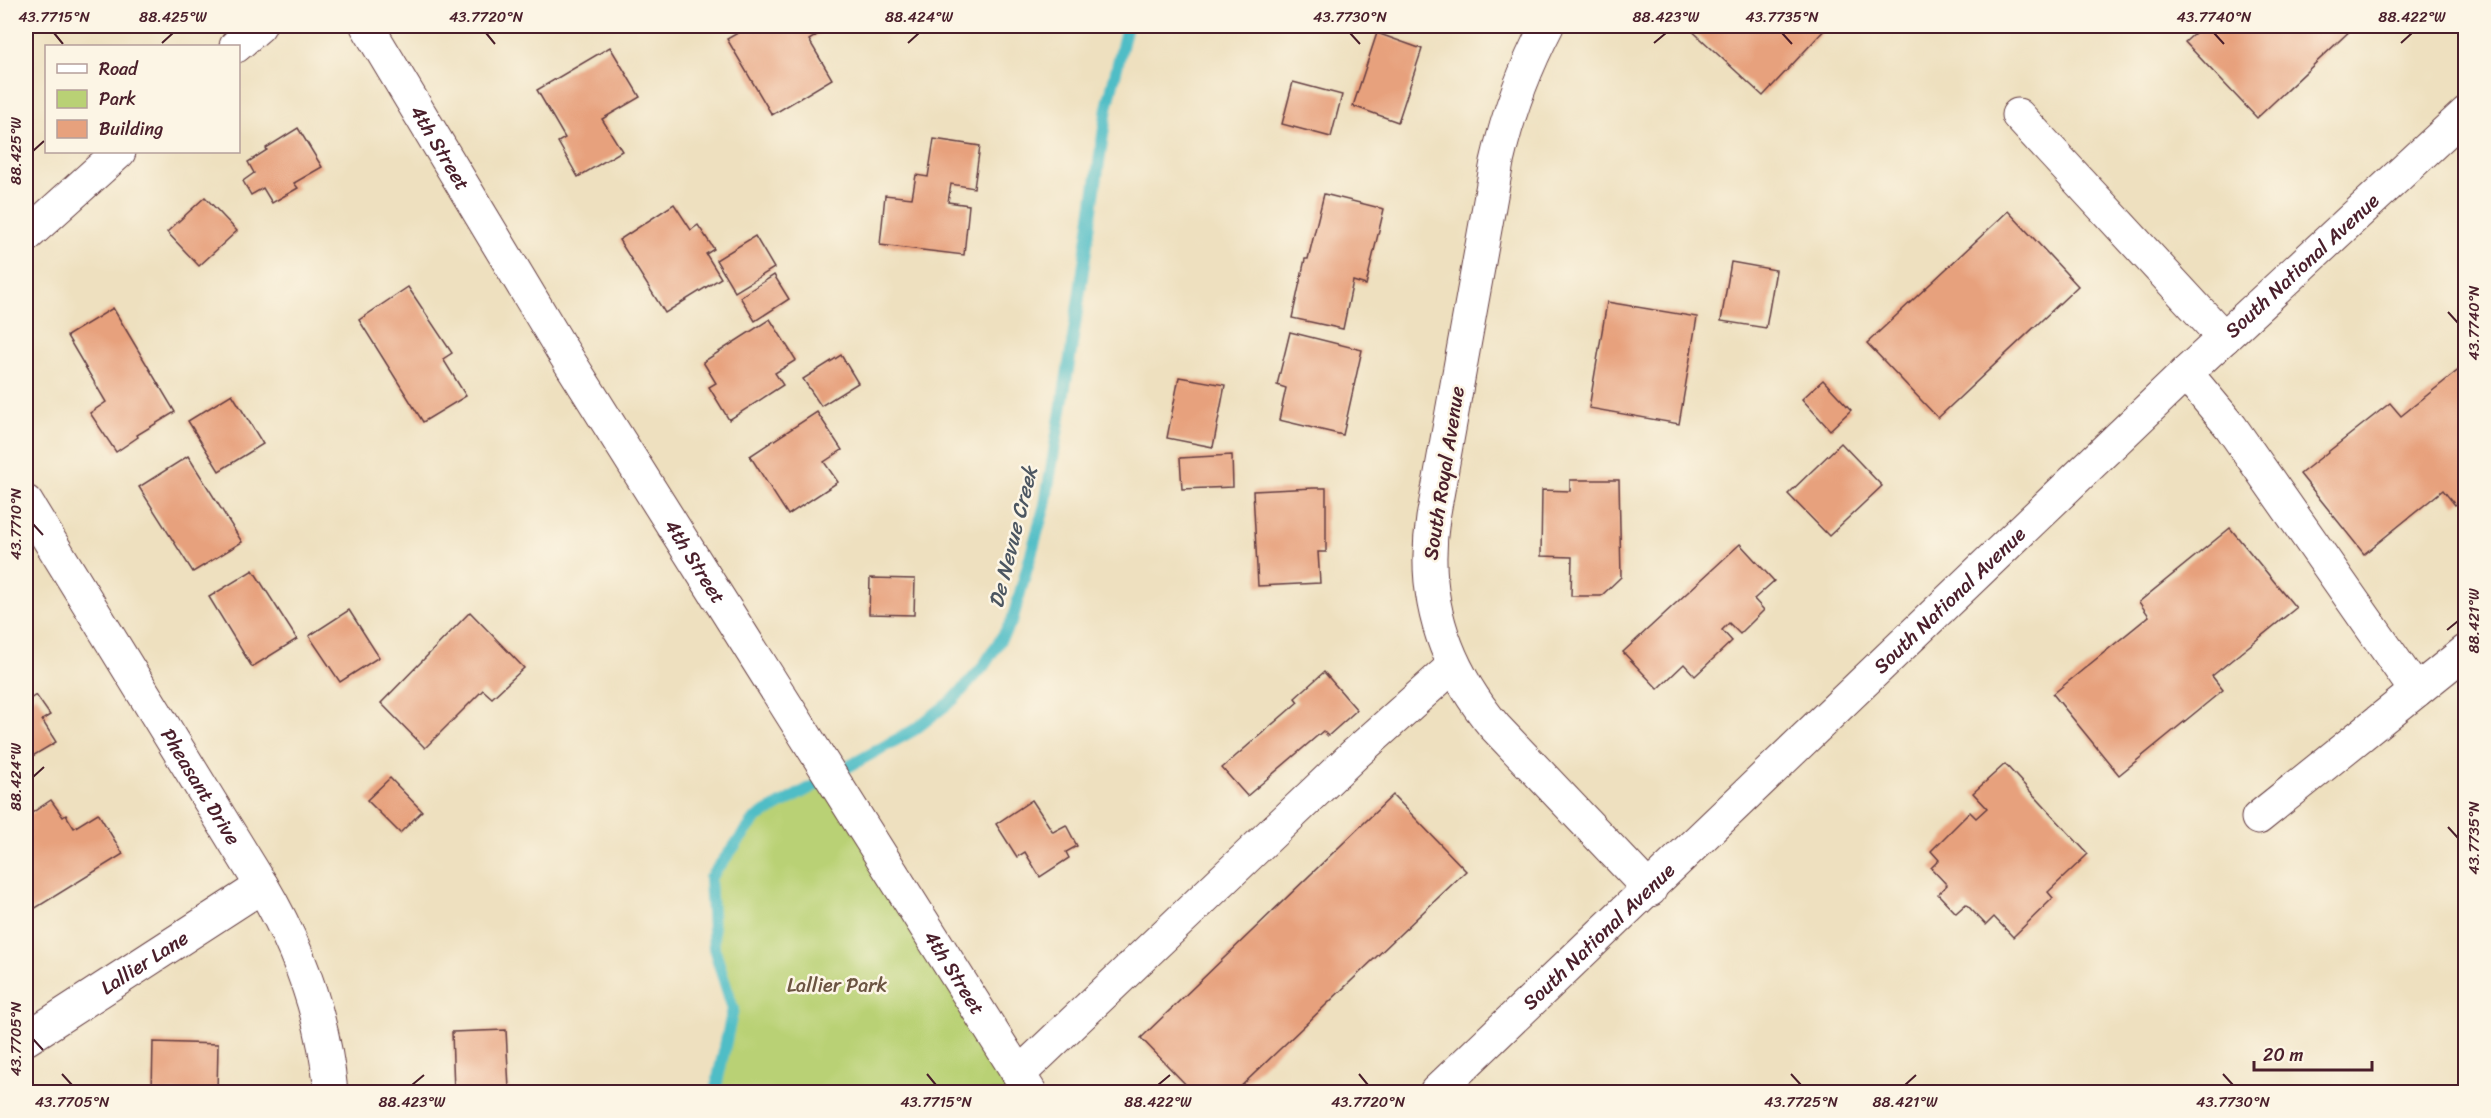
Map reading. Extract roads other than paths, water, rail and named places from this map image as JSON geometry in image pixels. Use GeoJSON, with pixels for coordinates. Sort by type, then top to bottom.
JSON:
{"type":"FeatureCollection","features":[{"type":"Feature","properties":{"kind":"street"},"geometry":{"type":"LineString","coordinates":[[237,45],[259,26]]}},
{"type":"Feature","properties":{"kind":"street","name":"4th Street"},"geometry":{"type":"LineString","coordinates":[[367,26],[562,350],[1025,1083]]}},
{"type":"Feature","properties":{"kind":"street","name":"South Royal Avenue"},"geometry":{"type":"LineString","coordinates":[[1546,26],[1520,81],[1502,140],[1431,531],[1429,562],[1431,594],[1439,631],[1453,666],[1472,699],[1495,727],[1650,890]]}},
{"type":"Feature","properties":{"kind":"street","name":"South National Avenue"},"geometry":{"type":"LineString","coordinates":[[1436,1092],[1650,890],[2186,373],[2466,112]]}},
{"type":"Feature","properties":{"kind":"street"},"geometry":{"type":"LineString","coordinates":[[2018,115],[2224,338]]}},
{"type":"Feature","properties":{"kind":"street"},"geometry":{"type":"LineString","coordinates":[[26,236],[118,153]]}},
{"type":"Feature","properties":{"kind":"street"},"geometry":{"type":"LineString","coordinates":[[2186,373],[2231,427],[2416,691]]}},
{"type":"Feature","properties":{"kind":"street","name":"Pheasant Drive"},"geometry":{"type":"LineString","coordinates":[[26,502],[262,886],[286,929],[315,1005],[331,1092]]}},
{"type":"Feature","properties":{"kind":"street"},"geometry":{"type":"LineString","coordinates":[[2258,818],[2466,651]]}},
{"type":"Feature","properties":{"kind":"street"},"geometry":{"type":"LineString","coordinates":[[1025,1083],[1355,754],[1453,666]]}},
{"type":"Feature","properties":{"kind":"street","name":"Lallier Lane"},"geometry":{"type":"LineString","coordinates":[[26,1039],[262,886]]}},
{"type":"Feature","properties":{"kind":"waterway","name":"De Nevue Creek"},"geometry":{"type":"LineString","coordinates":[[715,1092],[733,1009],[714,948],[710,878],[756,818],[914,730],[954,699],[983,667],[1012,621],[1045,505],[1071,352],[1107,108],[1127,26]]}},
{"type":"Feature","properties":{"kind":"park label","name":"Lallier Park"},"geometry":{"type":"Point","coordinates":[837,985]}}]}
